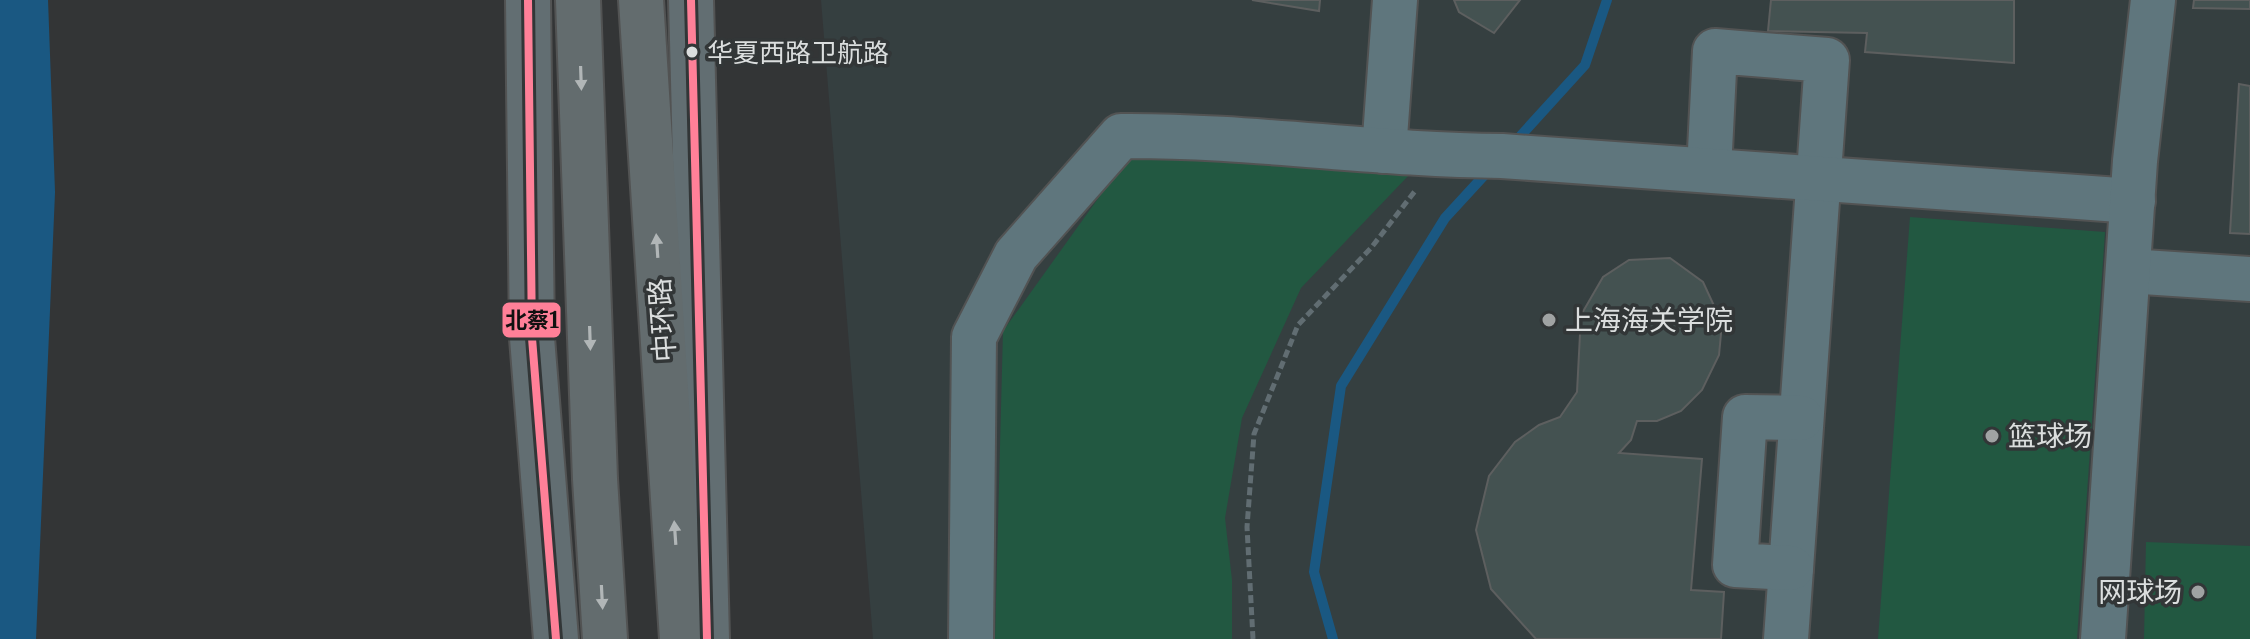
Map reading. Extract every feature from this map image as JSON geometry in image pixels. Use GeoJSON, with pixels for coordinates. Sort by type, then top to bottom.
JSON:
{"type":"FeatureCollection","features":[{"type":"Feature","properties":{"kind":"highway"},"geometry":{"type":"LineString","coordinates":[[578,0],[595,479],[605,639]]}},
{"type":"Feature","properties":{"kind":"highway","name":"中环路"},"geometry":{"type":"LineString","coordinates":[[641,0],[682,639]]}},
{"type":"Feature","properties":{"kind":"main road"},"geometry":{"type":"LineString","coordinates":[[528,0],[532,338],[556,639]]}},
{"type":"Feature","properties":{"kind":"main road"},"geometry":{"type":"LineString","coordinates":[[691,0],[707,639]]}},
{"type":"Feature","properties":{"kind":"lane"},"geometry":{"type":"LineString","coordinates":[[1384,151],[1395,0]]}},
{"type":"Feature","properties":{"kind":"lane"},"geometry":{"type":"LineString","coordinates":[[2103,639],[2135,161],[2153,0]]}},
{"type":"Feature","properties":{"kind":"lane"},"geometry":{"type":"LineString","coordinates":[[1709,170],[1715,51],[1827,60],[1801,418],[1745,417],[1735,565],[1791,568],[1786,639]]}},
{"type":"Feature","properties":{"kind":"lane"},"geometry":{"type":"LineString","coordinates":[[971,639],[974,337],[1016,255],[1121,136],[1183,136],[1443,155],[1502,156],[2133,201]]}},
{"type":"Feature","properties":{"kind":"lane"},"geometry":{"type":"LineString","coordinates":[[2128,271],[2250,279]]}},
{"type":"Feature","properties":{"kind":"path"},"geometry":{"type":"LineString","coordinates":[[1253,639],[1247,527],[1254,434],[1298,325],[1371,248],[1443,155]]}},
{"type":"Feature","properties":{"kind":"shaded area","name":"上海海关学院"},"geometry":{"type":"Polygon","coordinates":[[[821,0],[2250,0],[2250,639],[873,639],[821,0]]]}},
{"type":"Feature","properties":{"kind":"green space"},"geometry":{"type":"Polygon","coordinates":[[[1135,147],[1410,174],[1301,288],[1242,418],[1225,518],[1232,580],[1232,639],[995,639],[1003,331],[1135,147]]]}},
{"type":"Feature","properties":{"kind":"green space","name":"篮球场"},"geometry":{"type":"Polygon","coordinates":[[[1910,217],[2105,232],[2077,639],[1878,639],[1910,217]]]}},
{"type":"Feature","properties":{"kind":"green space","name":"网球场"},"geometry":{"type":"Polygon","coordinates":[[[2146,542],[2250,546],[2250,639],[2144,639],[2146,542]]]}},
{"type":"Feature","properties":{"kind":"building"},"geometry":{"type":"Polygon","coordinates":[[[1252,0],[1320,0],[1319,11],[1252,0]]]}},
{"type":"Feature","properties":{"kind":"building"},"geometry":{"type":"Polygon","coordinates":[[[1454,0],[1520,0],[1494,33],[1459,12],[1454,0]]]}},
{"type":"Feature","properties":{"kind":"building"},"geometry":{"type":"Polygon","coordinates":[[[1771,0],[2014,0],[2014,63],[1865,52],[1867,33],[1768,31],[1771,0]]]}},
{"type":"Feature","properties":{"kind":"building"},"geometry":{"type":"Polygon","coordinates":[[[2194,0],[2250,0],[2250,9],[2193,8],[2194,0]]]}},
{"type":"Feature","properties":{"kind":"building"},"geometry":{"type":"Polygon","coordinates":[[[2239,84],[2250,86],[2250,234],[2230,233],[2239,84]]]}},
{"type":"Feature","properties":{"kind":"building"},"geometry":{"type":"Polygon","coordinates":[[[1670,258],[1703,282],[1722,323],[1719,355],[1702,390],[1681,411],[1657,421],[1637,421],[1631,440],[1619,453],[1702,459],[1691,590],[1724,592],[1721,639],[1536,639],[1491,589],[1476,530],[1489,476],[1515,442],[1539,425],[1560,417],[1577,392],[1581,315],[1603,277],[1629,260],[1670,258]]]}},
{"type":"Feature","properties":{"kind":"waterway"},"geometry":{"type":"LineString","coordinates":[[6,639],[25,192],[18,0]]}},
{"type":"Feature","properties":{"kind":"waterway"},"geometry":{"type":"LineString","coordinates":[[1514,143],[1585,65],[1607,0]]}},
{"type":"Feature","properties":{"kind":"waterway"},"geometry":{"type":"LineString","coordinates":[[1333,639],[1314,572],[1341,386],[1445,218],[1490,169]]}},
{"type":"Feature","properties":{"kind":"transit line","name":"北蔡1"},"geometry":{"type":"LineString","coordinates":[[528,0],[532,338],[556,639]]}},
{"type":"Feature","properties":{"kind":"transit line","name":"北蔡1"},"geometry":{"type":"LineString","coordinates":[[691,0],[707,639]]}},
{"type":"Feature","properties":{"kind":"place","name":"华夏西路卫航路"},"geometry":{"type":"Point","coordinates":[692,52]}},
{"type":"Feature","properties":{"kind":"place","name":"上海海关学院"},"geometry":{"type":"Point","coordinates":[1549,320]}},
{"type":"Feature","properties":{"kind":"place","name":"篮球场"},"geometry":{"type":"Point","coordinates":[1992,436]}},
{"type":"Feature","properties":{"kind":"place","name":"网球场"},"geometry":{"type":"Point","coordinates":[2198,592]}}]}
